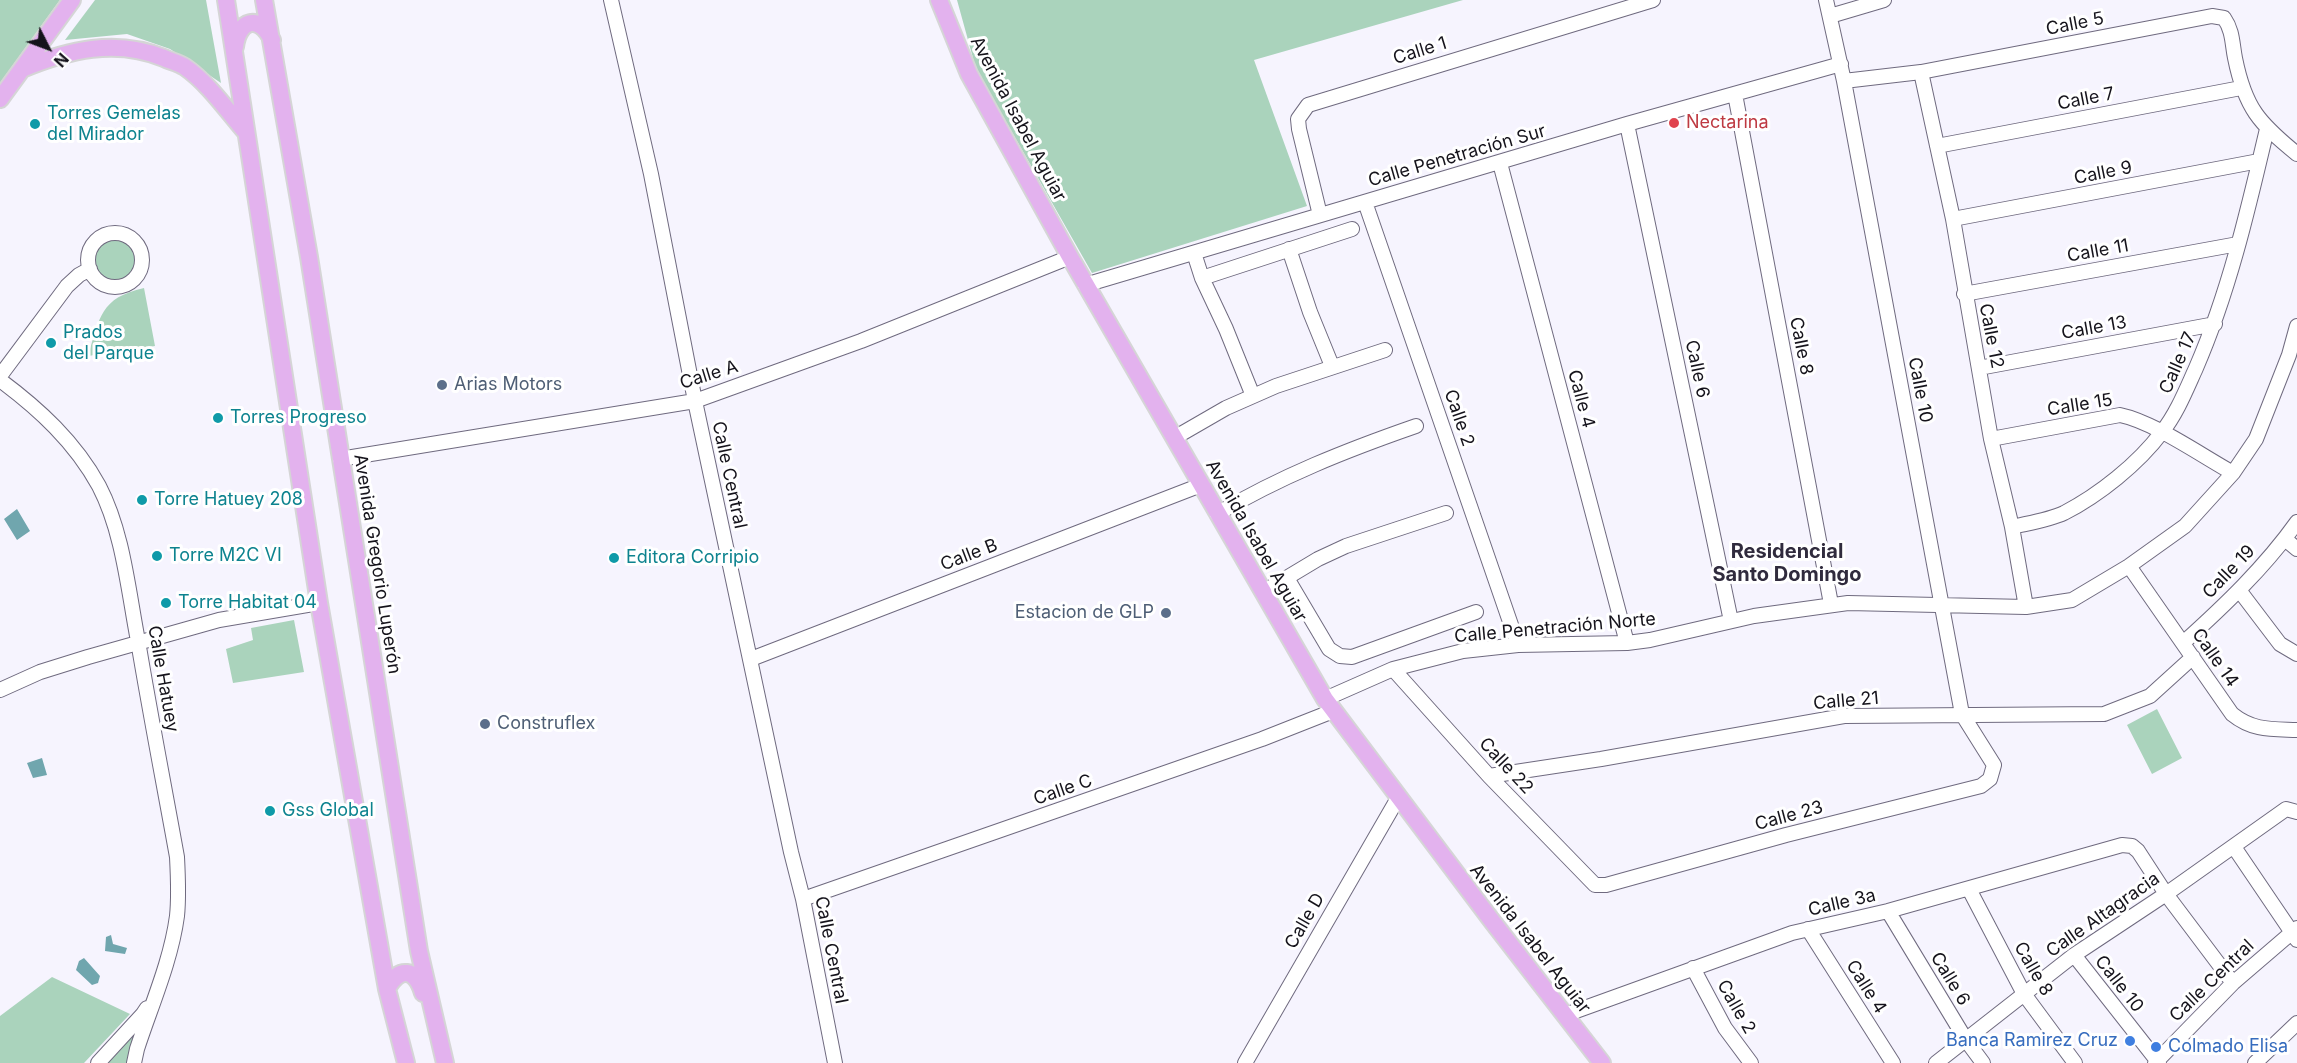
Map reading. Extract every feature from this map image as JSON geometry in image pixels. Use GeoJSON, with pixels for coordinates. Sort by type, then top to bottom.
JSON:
{"type":"FeatureCollection","features":[{"type":"Feature","properties":{"kind":"main road"},"geometry":{"type":"LineString","coordinates":[[0,99],[72,0]]}},
{"type":"Feature","properties":{"kind":"main road"},"geometry":{"type":"LineString","coordinates":[[226,0],[319,603],[387,989],[406,1063]]}},
{"type":"Feature","properties":{"kind":"main road","name":"Avenida Gregorio Luperón"},"geometry":{"type":"LineString","coordinates":[[264,0],[309,257],[418,951],[443,1055]]}},
{"type":"Feature","properties":{"kind":"main road","name":"Avenida Isabel Aguiar"},"geometry":{"type":"LineString","coordinates":[[939,0],[969,74],[1085,285],[1329,705],[1602,1063]]}},
{"type":"Feature","properties":{"kind":"main road"},"geometry":{"type":"LineString","coordinates":[[234,52],[236,37],[247,23],[260,24],[267,30],[272,41]]}},
{"type":"Feature","properties":{"kind":"main road"},"geometry":{"type":"LineString","coordinates":[[22,69],[76,50],[110,47],[144,50],[184,67],[212,92],[245,131]]}},
{"type":"Feature","properties":{"kind":"main road"},"geometry":{"type":"LineString","coordinates":[[374,912],[384,927],[389,959],[394,967],[406,966],[418,951]]}},
{"type":"Feature","properties":{"kind":"main road"},"geometry":{"type":"LineString","coordinates":[[387,989],[392,980],[399,975],[406,973],[415,976],[421,986],[431,1033],[443,1055]]}},
{"type":"Feature","properties":{"kind":"street","name":"Calle Central"},"geometry":{"type":"LineString","coordinates":[[611,0],[651,174],[695,400],[803,899],[835,1063]]}},
{"type":"Feature","properties":{"kind":"street","name":"Calle 1"},"geometry":{"type":"LineString","coordinates":[[1320,215],[1299,129],[1298,118],[1308,105],[1653,0]]}},
{"type":"Feature","properties":{"kind":"street","name":"Calle 10"},"geometry":{"type":"LineString","coordinates":[[1826,0],[1844,81],[1962,714],[1994,765],[1990,779]]}},
{"type":"Feature","properties":{"kind":"street"},"geometry":{"type":"LineString","coordinates":[[1830,16],[1884,0]]}},
{"type":"Feature","properties":{"kind":"street","name":"Calle 5"},"geometry":{"type":"LineString","coordinates":[[1844,81],[1921,72],[2212,16],[2224,18],[2231,28],[2241,88],[2252,110],[2266,129],[2297,154]]}},
{"type":"Feature","properties":{"kind":"street","name":"Calle Penetración Sur"},"geometry":{"type":"LineString","coordinates":[[1085,285],[1627,124],[1840,64]]}},
{"type":"Feature","properties":{"kind":"street","name":"Calle 12"},"geometry":{"type":"LineString","coordinates":[[1921,72],[1953,219],[1964,294],[1991,439],[2012,527],[2026,607]]}},
{"type":"Feature","properties":{"kind":"street","name":"Calle 7"},"geometry":{"type":"LineString","coordinates":[[1937,146],[2241,88]]}},
{"type":"Feature","properties":{"kind":"street","name":"Calle 8"},"geometry":{"type":"LineString","coordinates":[[1735,94],[1831,604]]}},
{"type":"Feature","properties":{"kind":"street","name":"Calle 6"},"geometry":{"type":"LineString","coordinates":[[1627,124],[1731,621]]}},
{"type":"Feature","properties":{"kind":"street","name":"Calle 17"},"geometry":{"type":"LineString","coordinates":[[2012,527],[2062,514],[2095,495],[2126,470],[2162,433],[2181,402],[2215,324],[2238,244],[2266,129]]}},
{"type":"Feature","properties":{"kind":"street","name":"Calle 9"},"geometry":{"type":"LineString","coordinates":[[1953,219],[2259,162]]}},
{"type":"Feature","properties":{"kind":"street","name":"Calle 4"},"geometry":{"type":"LineString","coordinates":[[1500,163],[1627,643]]}},
{"type":"Feature","properties":{"kind":"street","name":"Calle 2"},"geometry":{"type":"LineString","coordinates":[[1365,201],[1518,645]]}},
{"type":"Feature","properties":{"kind":"street"},"geometry":{"type":"LineString","coordinates":[[1202,278],[1352,229]]}},
{"type":"Feature","properties":{"kind":"street","name":"Calle 11"},"geometry":{"type":"LineString","coordinates":[[1964,294],[2238,244]]}},
{"type":"Feature","properties":{"kind":"street"},"geometry":{"type":"LineString","coordinates":[[1289,249],[1310,312],[1332,366]]}},
{"type":"Feature","properties":{"kind":"street"},"geometry":{"type":"LineString","coordinates":[[1194,253],[1202,278],[1253,396]]}},
{"type":"Feature","properties":{"kind":"street","name":"Calle A"},"geometry":{"type":"LineString","coordinates":[[340,459],[695,400],[861,341],[1070,257]]}},
{"type":"Feature","properties":{"kind":"street"},"geometry":{"type":"LineString","coordinates":[[0,378],[67,286],[90,269]]}},
{"type":"Feature","properties":{"kind":"street","name":"Calle 13"},"geometry":{"type":"LineString","coordinates":[[1979,368],[2215,324]]}},
{"type":"Feature","properties":{"kind":"street","name":"Calle Penetración Norte"},"geometry":{"type":"LineString","coordinates":[[1329,705],[1393,669],[1463,651],[1518,645],[1627,643],[1650,640],[1731,621],[1831,604],[2026,607],[2072,600],[2129,566],[2185,526],[2233,473],[2256,439],[2289,355],[2297,327]]}},
{"type":"Feature","properties":{"kind":"street"},"geometry":{"type":"LineString","coordinates":[[1174,438],[1226,408],[1253,396],[1332,366],[1386,350]]}},
{"type":"Feature","properties":{"kind":"street","name":"Calle Hatuey"},"geometry":{"type":"LineString","coordinates":[[0,378],[36,407],[62,433],[99,486],[112,520],[124,565],[177,856],[177,917],[170,950],[134,1063]]}},
{"type":"Feature","properties":{"kind":"street","name":"Calle 15"},"geometry":{"type":"LineString","coordinates":[[1991,439],[2120,416],[2131,417],[2233,473]]}},
{"type":"Feature","properties":{"kind":"street"},"geometry":{"type":"LineString","coordinates":[[1218,514],[1312,464],[1416,426]]}},
{"type":"Feature","properties":{"kind":"street","name":"Calle B"},"geometry":{"type":"LineString","coordinates":[[751,659],[1201,485]]}},
{"type":"Feature","properties":{"kind":"street"},"geometry":{"type":"LineString","coordinates":[[1263,592],[1318,559],[1346,546],[1446,513]]}},
{"type":"Feature","properties":{"kind":"street","name":"Calle 19"},"geometry":{"type":"LineString","coordinates":[[2183,643],[2239,590],[2285,539],[2297,522]]}},
{"type":"Feature","properties":{"kind":"street"},"geometry":{"type":"LineString","coordinates":[[2285,539],[2297,549]]}},
{"type":"Feature","properties":{"kind":"street","name":"Calle 14"},"geometry":{"type":"LineString","coordinates":[[2129,566],[2232,714],[2245,724],[2257,728],[2297,730]]}},
{"type":"Feature","properties":{"kind":"street"},"geometry":{"type":"LineString","coordinates":[[1287,578],[1329,650],[1340,656],[1352,657],[1476,612]]}},
{"type":"Feature","properties":{"kind":"street"},"geometry":{"type":"LineString","coordinates":[[2239,590],[2280,644],[2297,654]]}},
{"type":"Feature","properties":{"kind":"street"},"geometry":{"type":"LineString","coordinates":[[0,690],[40,672],[219,620],[319,603]]}},
{"type":"Feature","properties":{"kind":"street","name":"Calle 21"},"geometry":{"type":"LineString","coordinates":[[1489,776],[1844,716],[2104,714],[2150,696],[2193,657]]}},
{"type":"Feature","properties":{"kind":"street","name":"Calle 22"},"geometry":{"type":"LineString","coordinates":[[1393,669],[1489,776],[1595,885]]}},
{"type":"Feature","properties":{"kind":"street","name":"Calle C"},"geometry":{"type":"LineString","coordinates":[[803,899],[1262,739],[1329,705]]}},
{"type":"Feature","properties":{"kind":"street","name":"Calle 23"},"geometry":{"type":"LineString","coordinates":[[1595,885],[1606,885],[1786,835],[1981,786],[1990,779]]}},
{"type":"Feature","properties":{"kind":"street","name":"Calle D"},"geometry":{"type":"LineString","coordinates":[[1245,1063],[1398,798]]}},
{"type":"Feature","properties":{"kind":"street","name":"Calle Altagracia"},"geometry":{"type":"LineString","coordinates":[[1936,1063],[2074,955],[2286,810],[2297,811]]}},
{"type":"Feature","properties":{"kind":"street","name":"Calle 3a"},"geometry":{"type":"LineString","coordinates":[[1565,1015],[1809,929],[1888,911],[2122,845],[2132,846],[2138,851],[2166,894]]}},
{"type":"Feature","properties":{"kind":"street"},"geometry":{"type":"LineString","coordinates":[[2234,847],[2295,933]]}},
{"type":"Feature","properties":{"kind":"street","name":"Calle 8"},"geometry":{"type":"LineString","coordinates":[[1969,889],[2024,994],[2075,1063]]}},
{"type":"Feature","properties":{"kind":"street"},"geometry":{"type":"LineString","coordinates":[[2166,894],[2233,983]]}},
{"type":"Feature","properties":{"kind":"street","name":"Calle 6"},"geometry":{"type":"LineString","coordinates":[[1888,911],[1966,1040],[1983,1063]]}},
{"type":"Feature","properties":{"kind":"street","name":"Calle 4"},"geometry":{"type":"LineString","coordinates":[[1809,929],[1893,1063]]}},
{"type":"Feature","properties":{"kind":"street","name":"Calle Central"},"geometry":{"type":"LineString","coordinates":[[2157,1062],[2233,983],[2295,933]]}},
{"type":"Feature","properties":{"kind":"street","name":"Calle 10"},"geometry":{"type":"LineString","coordinates":[[2074,955],[2157,1062]]}},
{"type":"Feature","properties":{"kind":"street","name":"Calle 2"},"geometry":{"type":"LineString","coordinates":[[1693,968],[1725,1028],[1751,1063]]}},
{"type":"Feature","properties":{"kind":"street","name":"Calle Hatuey"},"geometry":{"type":"LineString","coordinates":[[98,1063],[143,1014],[156,990]]}},
{"type":"Feature","properties":{"kind":"street"},"geometry":{"type":"LineString","coordinates":[[2255,1063],[2297,1023]]}},
{"type":"Feature","properties":{"kind":"green space"},"geometry":{"type":"Polygon","coordinates":[[[0,0],[60,0],[0,83],[0,0]]]}},
{"type":"Feature","properties":{"kind":"green space"},"geometry":{"type":"Polygon","coordinates":[[[95,0],[206,0],[221,83],[170,49],[127,34],[65,40],[95,0]]]}},
{"type":"Feature","properties":{"kind":"green space"},"geometry":{"type":"Polygon","coordinates":[[[957,0],[1463,0],[1254,60],[1307,206],[1092,273],[976,69],[957,0]]]}},
{"type":"Feature","properties":{"kind":"green space"},"geometry":{"type":"Polygon","coordinates":[[[115,239],[130,245],[136,260],[130,275],[115,281],[100,275],[94,260],[100,245],[115,239]]]}},
{"type":"Feature","properties":{"kind":"green space"},"geometry":{"type":"Polygon","coordinates":[[[144,288],[155,346],[88,356],[104,311],[118,297],[144,288]]]}},
{"type":"Feature","properties":{"kind":"green space"},"geometry":{"type":"Polygon","coordinates":[[[294,620],[304,672],[233,683],[226,649],[253,640],[251,628],[294,620]]]}},
{"type":"Feature","properties":{"kind":"green space"},"geometry":{"type":"Polygon","coordinates":[[[2157,709],[2182,758],[2152,774],[2127,725],[2157,709]]]}},
{"type":"Feature","properties":{"kind":"green space"},"geometry":{"type":"Polygon","coordinates":[[[52,977],[130,1014],[84,1063],[0,1063],[0,1016],[52,977]]]}},
{"type":"Feature","properties":{"kind":"green space"},"geometry":{"type":"Polygon","coordinates":[[[137,1026],[128,1063],[105,1063],[137,1026]]]}},
{"type":"Feature","properties":{"kind":"water"},"geometry":{"type":"Polygon","coordinates":[[[17,509],[30,531],[17,540],[4,519],[17,509]]]}},
{"type":"Feature","properties":{"kind":"water"},"geometry":{"type":"Polygon","coordinates":[[[42,758],[47,775],[33,778],[27,763],[42,758]]]}},
{"type":"Feature","properties":{"kind":"water"},"geometry":{"type":"Polygon","coordinates":[[[111,935],[113,944],[127,948],[125,954],[105,951],[106,937],[111,935]]]}},
{"type":"Feature","properties":{"kind":"water"},"geometry":{"type":"Polygon","coordinates":[[[84,958],[100,976],[98,983],[92,985],[76,970],[79,961],[84,958]]]}},
{"type":"Feature","properties":{"kind":"place","name":"Nectarina"},"geometry":{"type":"Point","coordinates":[1674,123]}},
{"type":"Feature","properties":{"kind":"place","name":"Torres Gemelas del Mirador"},"geometry":{"type":"Point","coordinates":[35,124]}},
{"type":"Feature","properties":{"kind":"place","name":"Prados del Parque"},"geometry":{"type":"Point","coordinates":[51,343]}},
{"type":"Feature","properties":{"kind":"place","name":"Arias Motors"},"geometry":{"type":"Point","coordinates":[442,385]}},
{"type":"Feature","properties":{"kind":"place","name":"Torres Progreso"},"geometry":{"type":"Point","coordinates":[218,418]}},
{"type":"Feature","properties":{"kind":"place","name":"Torre Hatuey 208"},"geometry":{"type":"Point","coordinates":[142,500]}},
{"type":"Feature","properties":{"kind":"place","name":"Torre M2C VI"},"geometry":{"type":"Point","coordinates":[157,556]}},
{"type":"Feature","properties":{"kind":"place","name":"Editora Corripio"},"geometry":{"type":"Point","coordinates":[614,558]}},
{"type":"Feature","properties":{"kind":"place","name":"Torre Habitat 04"},"geometry":{"type":"Point","coordinates":[166,603]}},
{"type":"Feature","properties":{"kind":"place","name":"Estacion de GLP"},"geometry":{"type":"Point","coordinates":[1166,613]}},
{"type":"Feature","properties":{"kind":"place","name":"Construflex"},"geometry":{"type":"Point","coordinates":[485,724]}},
{"type":"Feature","properties":{"kind":"place","name":"Gss Global"},"geometry":{"type":"Point","coordinates":[270,811]}},
{"type":"Feature","properties":{"kind":"place","name":"Banca Ramirez Cruz"},"geometry":{"type":"Point","coordinates":[2130,1041]}},
{"type":"Feature","properties":{"kind":"place","name":"Colmado Elisa"},"geometry":{"type":"Point","coordinates":[2156,1047]}},
{"type":"Feature","properties":{"kind":"district","name":"Residencial Santo Domingo"},"geometry":{"type":"Point","coordinates":[1787,564]}}]}
